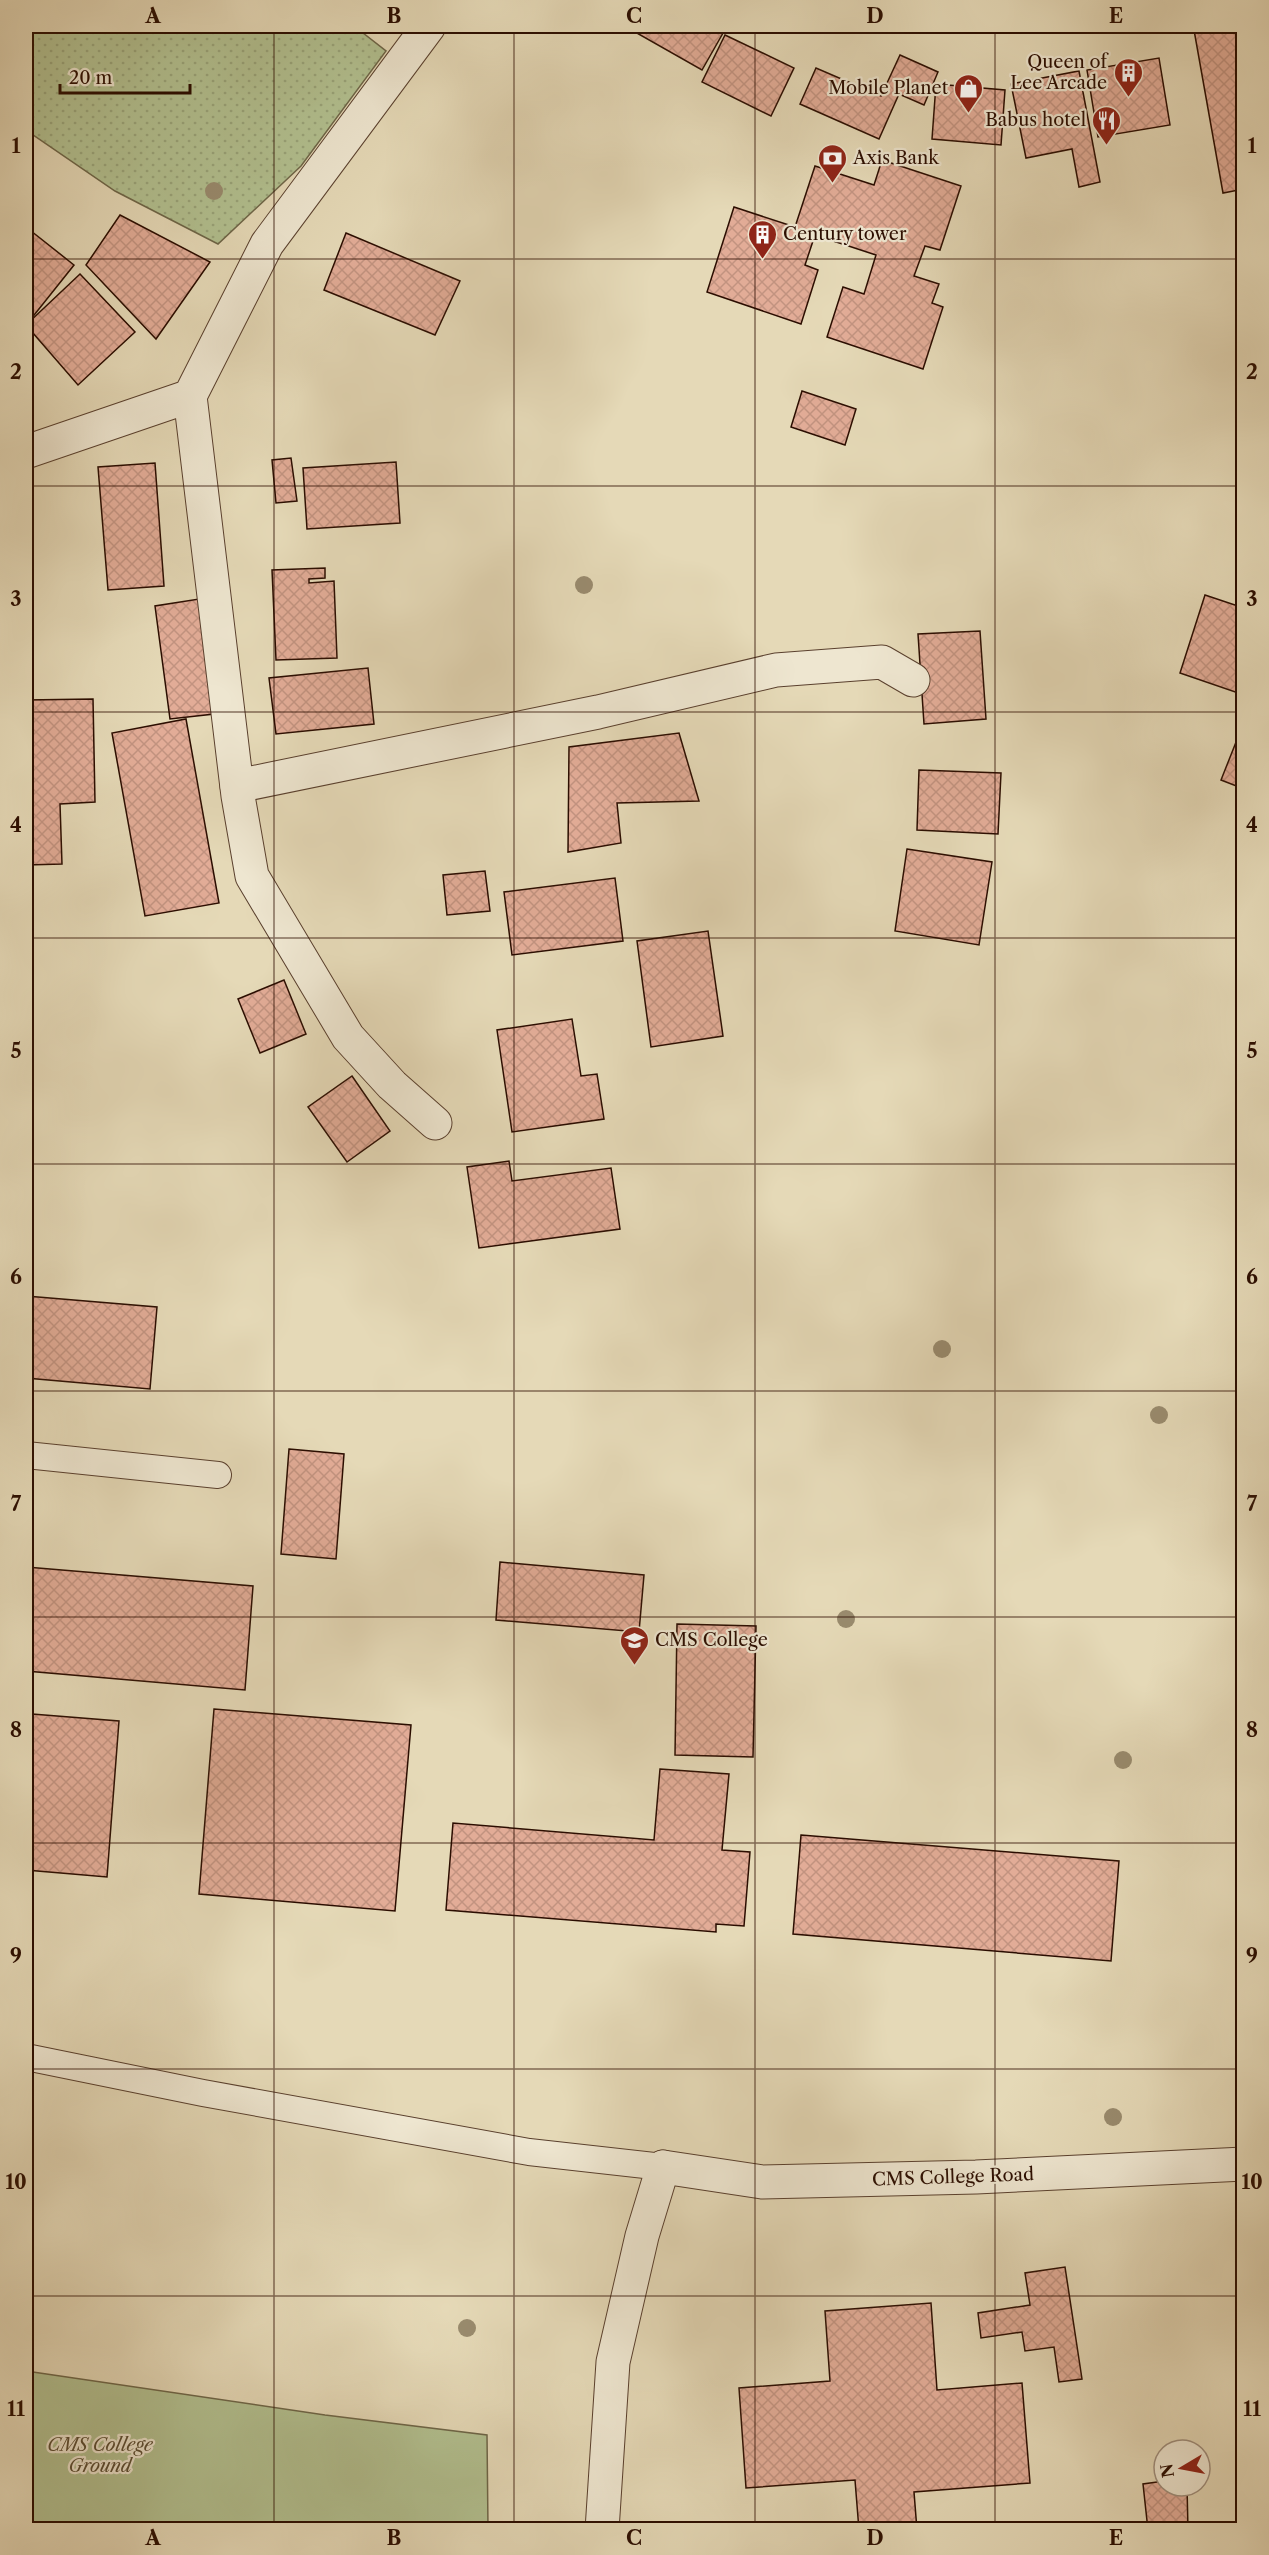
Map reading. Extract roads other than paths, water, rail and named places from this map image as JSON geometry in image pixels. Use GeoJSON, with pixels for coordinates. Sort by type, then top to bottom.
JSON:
{"type":"FeatureCollection","features":[{"type":"Feature","properties":{"kind":"street"},"geometry":{"type":"LineString","coordinates":[[429,26],[267,244],[190,396],[237,786],[252,876],[348,1037],[392,1085],[435,1123]]}},
{"type":"Feature","properties":{"kind":"street"},"geometry":{"type":"LineString","coordinates":[[26,452],[190,396]]}},
{"type":"Feature","properties":{"kind":"street"},"geometry":{"type":"LineString","coordinates":[[237,786],[587,714],[776,669],[882,662],[913,680]]}},
{"type":"Feature","properties":{"kind":"street","name":"CMS College Road"},"geometry":{"type":"LineString","coordinates":[[663,2167],[762,2182],[976,2177],[1244,2164]]}},
{"type":"Feature","properties":{"kind":"street"},"geometry":{"type":"LineString","coordinates":[[602,2529],[613,2362],[642,2236],[663,2167]]}},
{"type":"Feature","properties":{"kind":"lane"},"geometry":{"type":"LineString","coordinates":[[26,1455],[218,1475]]}},
{"type":"Feature","properties":{"kind":"lane"},"geometry":{"type":"LineString","coordinates":[[26,2057],[202,2093],[529,2152],[663,2167]]}},
{"type":"Feature","properties":{"kind":"place","name":"Queen of Lee Arcade"},"geometry":{"type":"Point","coordinates":[1128,98]}},
{"type":"Feature","properties":{"kind":"place","name":"Mobile Planet"},"geometry":{"type":"Point","coordinates":[969,114]}},
{"type":"Feature","properties":{"kind":"place","name":"Babus hotel"},"geometry":{"type":"Point","coordinates":[1107,146]}},
{"type":"Feature","properties":{"kind":"place","name":"Axis Bank"},"geometry":{"type":"Point","coordinates":[832,184]}},
{"type":"Feature","properties":{"kind":"place","name":"Century tower"},"geometry":{"type":"Point","coordinates":[762,260]}},
{"type":"Feature","properties":{"kind":"place","name":"CMS College"},"geometry":{"type":"Point","coordinates":[634,1666]}},
{"type":"Feature","properties":{"kind":"park label","name":"CMS College Ground"},"geometry":{"type":"Point","coordinates":[100,2455]}}]}
